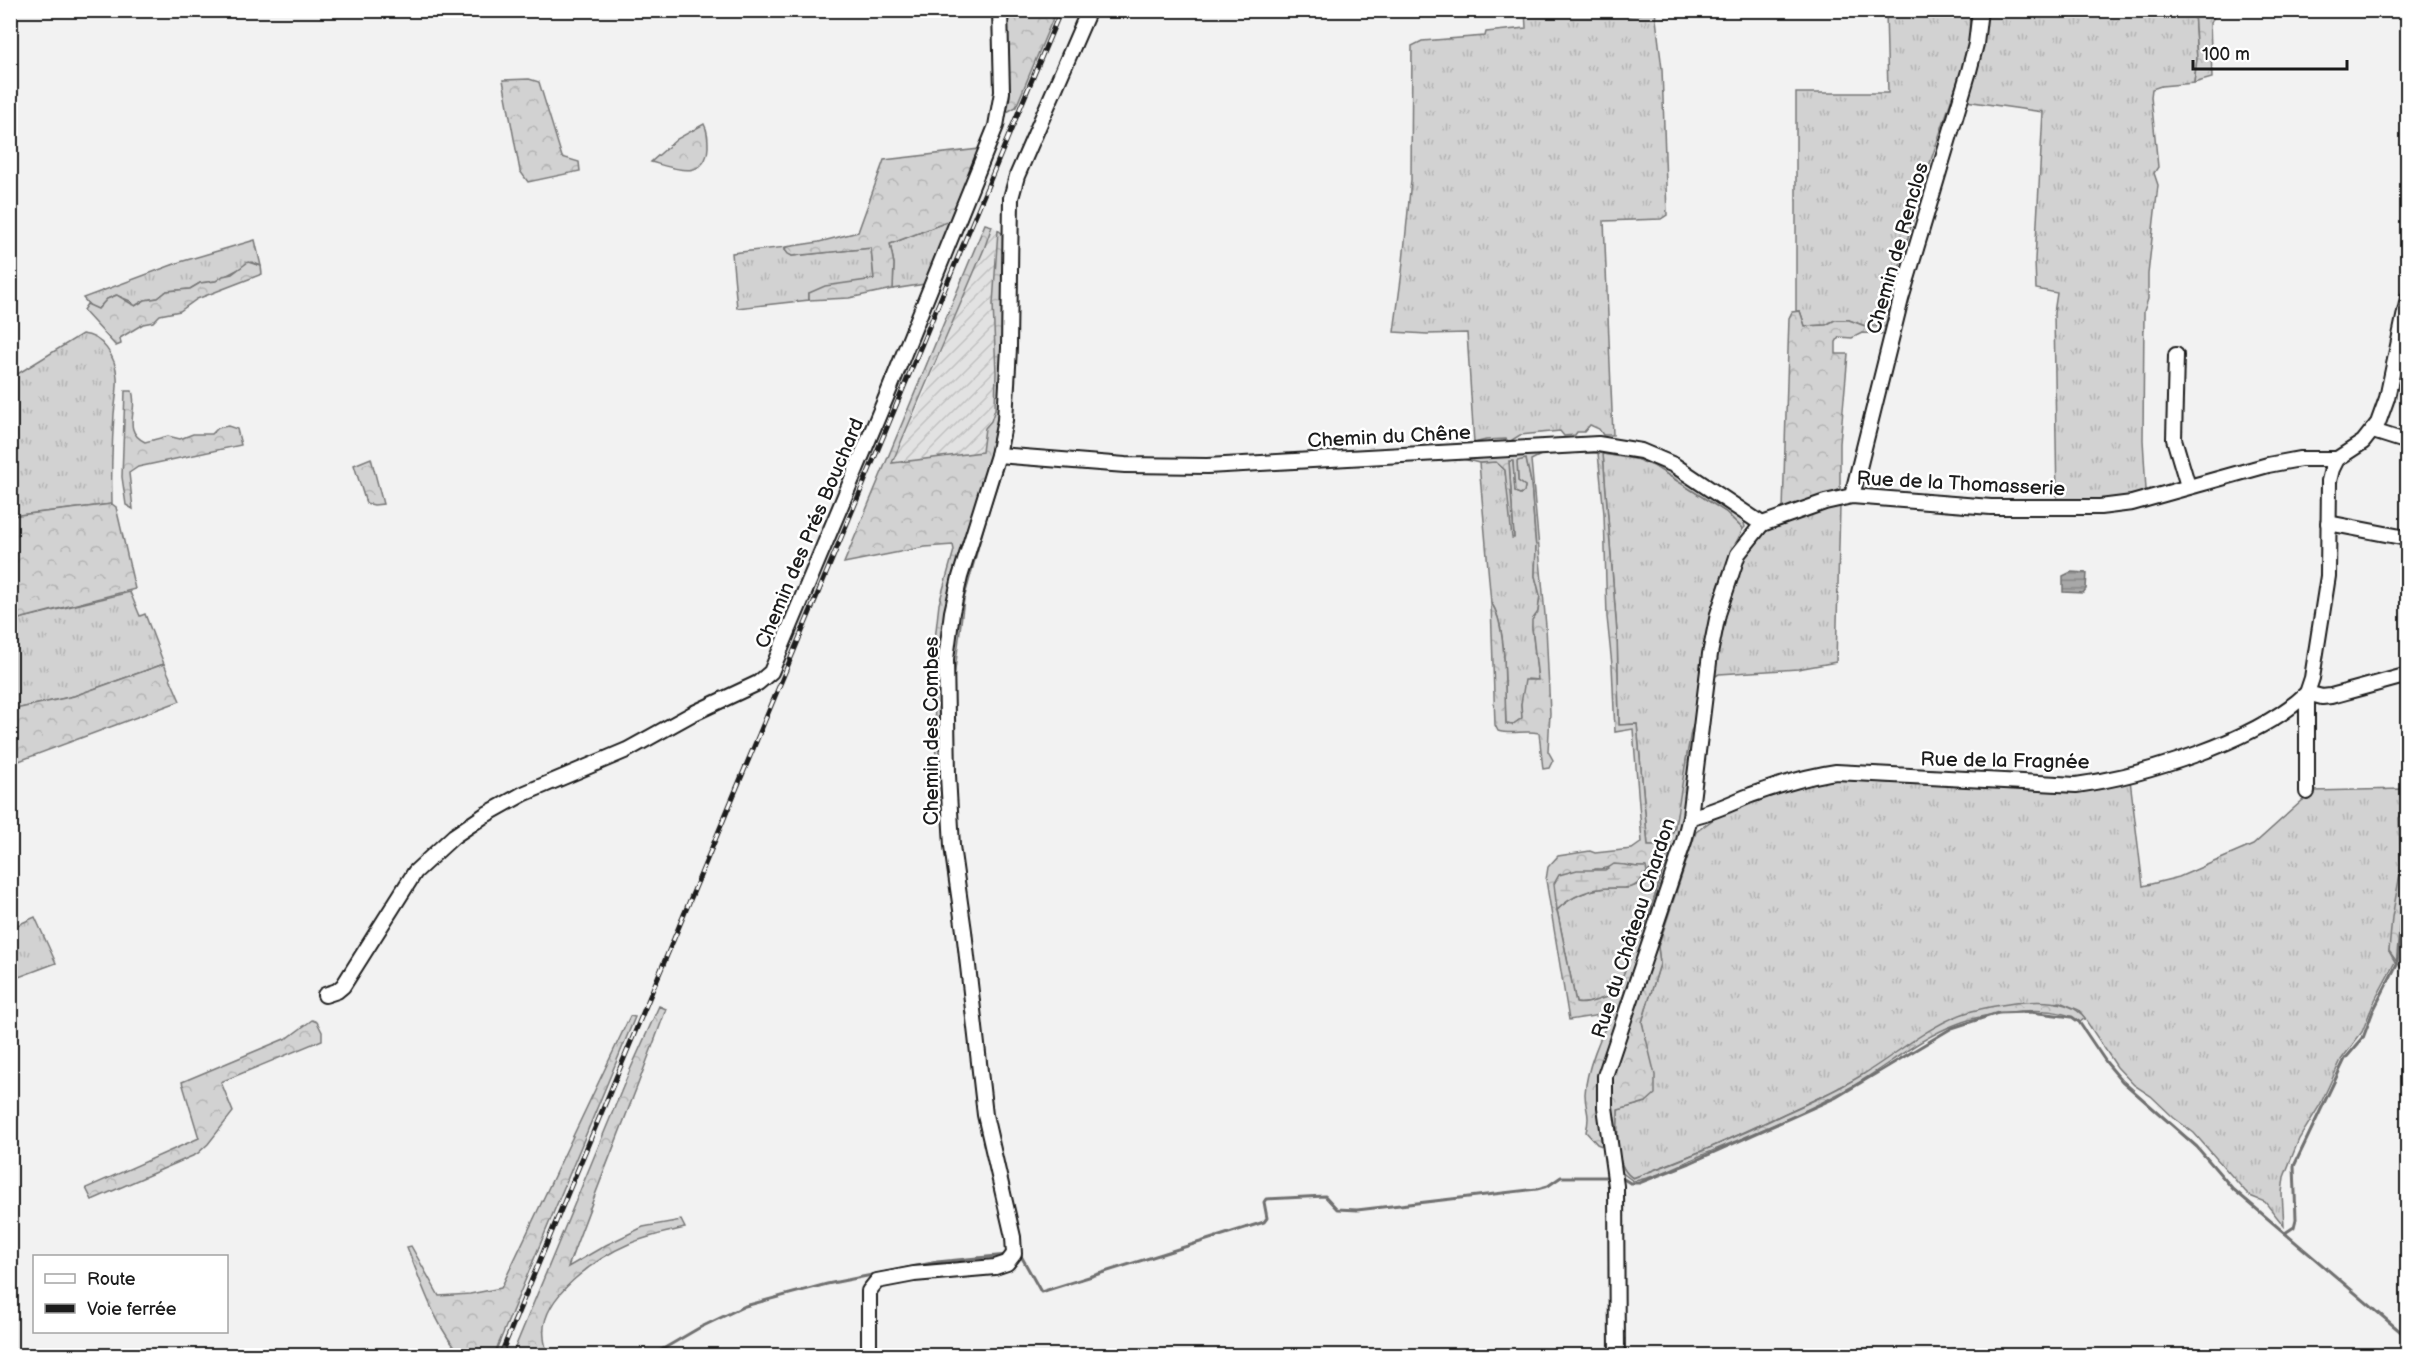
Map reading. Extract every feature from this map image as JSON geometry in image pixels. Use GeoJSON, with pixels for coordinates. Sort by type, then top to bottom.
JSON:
{"type":"FeatureCollection","features":[{"type":"Feature","properties":{"kind":"street","name":"Chemin des Prés Bouchard"},"geometry":{"type":"LineString","coordinates":[[325,995],[343,986],[416,872],[454,836],[485,815],[523,794],[627,750],[692,714],[758,683],[771,672],[875,425],[996,126],[1002,92],[1000,10]]}},
{"type":"Feature","properties":{"kind":"street","name":"Chemin des Combes"},"geometry":{"type":"LineString","coordinates":[[869,1356],[869,1291],[877,1281],[914,1274],[988,1269],[1004,1265],[1013,1254],[992,1156],[980,1080],[964,931],[952,846],[946,659],[952,612],[974,528],[998,455],[1005,420],[1008,385],[1011,198],[1017,176],[1089,10]]}},
{"type":"Feature","properties":{"kind":"street","name":"Chemin de Renclos"},"geometry":{"type":"LineString","coordinates":[[1852,496],[1901,299],[1969,71],[1976,44],[1980,10]]}},
{"type":"Feature","properties":{"kind":"street"},"geometry":{"type":"LineString","coordinates":[[2307,792],[2307,693],[2312,678],[2328,576],[2329,481],[2337,459],[2362,442],[2378,423],[2386,398],[2408,298]]}},
{"type":"Feature","properties":{"kind":"street"},"geometry":{"type":"LineString","coordinates":[[2176,355],[2174,440],[2188,486]]}},
{"type":"Feature","properties":{"kind":"street"},"geometry":{"type":"LineString","coordinates":[[2373,431],[2408,442]]}},
{"type":"Feature","properties":{"kind":"street","name":"Chemin du Chêne"},"geometry":{"type":"LineString","coordinates":[[998,455],[1125,465],[1207,466],[1598,444],[1641,452],[1674,465],[1762,524]]}},
{"type":"Feature","properties":{"kind":"street","name":"Rue de la Thomasserie"},"geometry":{"type":"LineString","coordinates":[[1762,524],[1825,502],[1852,496],[1991,507],[2100,507],[2132,502],[2291,461],[2337,459]]}},
{"type":"Feature","properties":{"kind":"street"},"geometry":{"type":"LineString","coordinates":[[2328,523],[2401,537]]}},
{"type":"Feature","properties":{"kind":"street","name":"Rue du Château Chardon"},"geometry":{"type":"LineString","coordinates":[[1617,1356],[1615,1176],[1605,1107],[1605,1076],[1680,856],[1690,816],[1710,654],[1718,614],[1738,554],[1762,524]]}},
{"type":"Feature","properties":{"kind":"street"},"geometry":{"type":"LineString","coordinates":[[2307,693],[2322,697],[2331,696],[2408,675]]}},
{"type":"Feature","properties":{"kind":"street","name":"Rue de la Fragnée"},"geometry":{"type":"LineString","coordinates":[[1690,816],[1711,811],[1780,785],[1836,772],[2076,785],[2098,782],[2184,757],[2233,738],[2287,709],[2307,693]]}},
{"type":"Feature","properties":{"kind":"shaded area"},"geometry":{"type":"Polygon","coordinates":[[[992,226],[998,230],[995,409],[985,428],[982,452],[892,464],[924,394],[992,226]]]}},
{"type":"Feature","properties":{"kind":"shaded area"},"geometry":{"type":"Polygon","coordinates":[[[2071,572],[2087,573],[2086,589],[2083,593],[2063,592],[2063,576],[2071,572]]]}},
{"type":"Feature","properties":{"kind":"green space"},"geometry":{"type":"Polygon","coordinates":[[[1005,11],[1056,11],[1016,107],[1007,112],[1010,96],[1005,11]]]}},
{"type":"Feature","properties":{"kind":"green space"},"geometry":{"type":"Polygon","coordinates":[[[1525,11],[1627,11],[1628,16],[1655,11],[1662,69],[1667,215],[1661,219],[1604,221],[1613,435],[1603,435],[1599,429],[1590,425],[1584,432],[1577,432],[1575,435],[1564,436],[1560,431],[1520,435],[1509,442],[1506,439],[1474,443],[1467,333],[1394,332],[1411,180],[1412,46],[1422,41],[1485,36],[1486,32],[1526,28],[1525,11]]]}},
{"type":"Feature","properties":{"kind":"green space"},"geometry":{"type":"Polygon","coordinates":[[[1886,11],[1970,11],[1969,42],[1923,184],[1885,327],[1865,326],[1849,320],[1835,320],[1826,325],[1805,326],[1800,311],[1796,311],[1796,93],[1888,93],[1886,11]]]}},
{"type":"Feature","properties":{"kind":"green space"},"geometry":{"type":"Polygon","coordinates":[[[1983,11],[2194,11],[2197,59],[2194,83],[2152,89],[2158,167],[2154,173],[2158,185],[2148,274],[2148,299],[2144,311],[2143,440],[2146,490],[2121,500],[2057,503],[2054,313],[2057,293],[2036,289],[2035,260],[2043,112],[1966,101],[1983,11]]]}},
{"type":"Feature","properties":{"kind":"green space"},"geometry":{"type":"Polygon","coordinates":[[[2194,11],[2253,11],[2216,14],[2210,23],[2212,78],[2194,83],[2197,59],[2194,11]]]}},
{"type":"Feature","properties":{"kind":"green space"},"geometry":{"type":"Polygon","coordinates":[[[529,79],[539,82],[562,157],[579,162],[580,171],[528,182],[520,171],[503,80],[529,79]]]}},
{"type":"Feature","properties":{"kind":"green space"},"geometry":{"type":"Polygon","coordinates":[[[704,124],[708,147],[706,158],[701,165],[687,170],[651,162],[677,139],[704,124]]]}},
{"type":"Feature","properties":{"kind":"green space"},"geometry":{"type":"Polygon","coordinates":[[[980,149],[952,220],[890,244],[894,264],[893,289],[849,298],[809,300],[809,293],[825,286],[874,279],[871,248],[792,256],[785,250],[786,247],[819,242],[858,232],[884,160],[980,149]]]}},
{"type":"Feature","properties":{"kind":"green space"},"geometry":{"type":"Polygon","coordinates":[[[952,220],[925,284],[893,289],[894,264],[890,244],[952,220]]]}},
{"type":"Feature","properties":{"kind":"green space"},"geometry":{"type":"Polygon","coordinates":[[[985,224],[992,226],[984,249],[892,463],[982,452],[985,428],[991,421],[995,409],[993,304],[998,230],[1005,236],[1003,411],[990,464],[1003,467],[964,599],[953,686],[943,687],[945,797],[937,797],[933,657],[939,604],[954,550],[953,545],[925,547],[844,563],[985,224]]]}},
{"type":"Feature","properties":{"kind":"green space"},"geometry":{"type":"Polygon","coordinates":[[[255,240],[261,266],[252,262],[216,281],[200,283],[190,289],[167,291],[158,298],[145,300],[135,306],[130,301],[116,295],[107,299],[98,309],[92,308],[83,298],[180,262],[255,240]]]}},
{"type":"Feature","properties":{"kind":"green space"},"geometry":{"type":"Polygon","coordinates":[[[786,247],[785,250],[792,256],[871,248],[874,279],[809,293],[809,300],[737,308],[732,253],[786,247]]]}},
{"type":"Feature","properties":{"kind":"green space"},"geometry":{"type":"Polygon","coordinates":[[[248,262],[261,266],[262,274],[197,299],[180,311],[160,315],[153,322],[143,324],[120,338],[121,344],[116,346],[83,310],[87,304],[98,309],[107,299],[117,295],[135,306],[145,300],[158,298],[167,291],[190,289],[200,283],[216,281],[232,274],[248,262]]]}},
{"type":"Feature","properties":{"kind":"green space"},"geometry":{"type":"Polygon","coordinates":[[[1800,311],[1805,326],[1826,325],[1835,320],[1849,320],[1865,326],[1888,328],[1888,334],[1862,333],[1852,338],[1839,337],[1836,342],[1836,354],[1848,354],[1840,443],[1840,489],[1827,496],[1783,510],[1789,318],[1792,312],[1800,311]]]}},
{"type":"Feature","properties":{"kind":"green space"},"geometry":{"type":"Polygon","coordinates":[[[82,334],[96,338],[107,348],[116,369],[112,504],[11,516],[11,378],[82,334]]]}},
{"type":"Feature","properties":{"kind":"green space"},"geometry":{"type":"Polygon","coordinates":[[[125,391],[132,391],[134,398],[132,426],[134,432],[145,442],[168,436],[180,439],[193,434],[212,434],[218,428],[228,426],[237,429],[241,445],[138,467],[129,473],[133,509],[126,505],[122,477],[125,391]]]}},
{"type":"Feature","properties":{"kind":"green space"},"geometry":{"type":"Polygon","coordinates":[[[1581,448],[1634,454],[1665,465],[1742,515],[1745,527],[1743,529],[1726,512],[1654,466],[1636,459],[1603,454],[1617,633],[1619,725],[1637,724],[1648,846],[1668,846],[1675,826],[1691,731],[1694,725],[1696,727],[1682,825],[1675,852],[1667,855],[1665,860],[1656,861],[1655,867],[1647,872],[1645,867],[1622,865],[1595,869],[1557,897],[1557,910],[1576,1003],[1614,996],[1650,912],[1663,870],[1670,857],[1675,858],[1603,1065],[1607,1148],[1597,1144],[1586,1132],[1588,1116],[1585,1094],[1595,1052],[1613,1013],[1569,1020],[1546,880],[1548,867],[1558,856],[1590,851],[1595,853],[1632,849],[1642,842],[1633,729],[1615,732],[1607,617],[1604,514],[1598,453],[1559,452],[1541,455],[1531,460],[1546,626],[1550,713],[1548,751],[1553,760],[1549,768],[1543,769],[1539,733],[1503,732],[1498,731],[1495,725],[1491,603],[1496,613],[1503,643],[1506,724],[1512,725],[1522,718],[1521,704],[1525,680],[1538,680],[1532,620],[1538,612],[1540,595],[1535,576],[1536,548],[1531,482],[1526,459],[1517,461],[1518,481],[1525,486],[1524,492],[1520,494],[1515,492],[1513,461],[1509,461],[1514,538],[1512,538],[1505,470],[1496,462],[1479,463],[1463,459],[1581,448]]]}},
{"type":"Feature","properties":{"kind":"green space"},"geometry":{"type":"Polygon","coordinates":[[[1603,454],[1636,459],[1654,466],[1726,512],[1743,529],[1731,552],[1714,599],[1681,794],[1668,847],[1648,846],[1637,724],[1619,725],[1617,633],[1603,454]]]}},
{"type":"Feature","properties":{"kind":"green space"},"geometry":{"type":"Polygon","coordinates":[[[371,458],[383,504],[366,503],[354,465],[371,458]]]}},
{"type":"Feature","properties":{"kind":"green space"},"geometry":{"type":"Polygon","coordinates":[[[1526,458],[1531,482],[1536,548],[1535,576],[1540,595],[1538,612],[1532,627],[1538,680],[1528,679],[1521,704],[1522,718],[1512,725],[1506,724],[1503,643],[1496,613],[1491,603],[1479,463],[1496,462],[1505,470],[1514,538],[1509,461],[1513,461],[1515,492],[1520,494],[1524,492],[1525,486],[1518,481],[1517,461],[1526,458]]]}},
{"type":"Feature","properties":{"kind":"green space"},"geometry":{"type":"Polygon","coordinates":[[[112,504],[116,507],[135,589],[11,621],[11,516],[112,504]]]}},
{"type":"Feature","properties":{"kind":"green space"},"geometry":{"type":"Polygon","coordinates":[[[1840,506],[1836,662],[1798,669],[1719,674],[1711,679],[1721,618],[1743,554],[1764,532],[1824,508],[1840,506]]]}},
{"type":"Feature","properties":{"kind":"green space"},"geometry":{"type":"Polygon","coordinates":[[[130,592],[140,616],[145,614],[164,664],[74,696],[11,710],[10,621],[130,592]]]}},
{"type":"Feature","properties":{"kind":"green space"},"geometry":{"type":"Polygon","coordinates":[[[164,664],[180,701],[11,764],[11,710],[74,696],[164,664]]]}},
{"type":"Feature","properties":{"kind":"green space"},"geometry":{"type":"Polygon","coordinates":[[[1835,777],[1839,780],[1850,778],[2071,791],[2130,780],[2143,886],[2179,877],[2253,845],[2313,791],[2402,789],[2407,791],[2407,809],[2399,818],[2401,869],[2389,951],[2395,962],[2375,1000],[2362,1032],[2341,1060],[2320,1105],[2299,1139],[2284,1177],[2282,1193],[2284,1226],[2265,1202],[2250,1196],[2245,1191],[2194,1133],[2151,1096],[2134,1085],[2117,1067],[2079,1010],[2060,1002],[1947,1021],[1862,1076],[1831,1092],[1712,1147],[1633,1178],[1627,1173],[1619,1157],[1618,1110],[1646,1102],[1647,1048],[1642,1022],[1660,964],[1658,947],[1696,832],[1722,813],[1796,786],[1835,777]]]}},
{"type":"Feature","properties":{"kind":"green space"},"geometry":{"type":"Polygon","coordinates":[[[1667,856],[1670,857],[1663,870],[1650,912],[1617,992],[1614,996],[1576,1003],[1557,910],[1581,894],[1603,888],[1628,888],[1637,885],[1655,867],[1656,861],[1665,860],[1667,856]]]}},
{"type":"Feature","properties":{"kind":"green space"},"geometry":{"type":"Polygon","coordinates":[[[1614,864],[1646,867],[1647,872],[1634,886],[1589,891],[1575,897],[1557,910],[1554,884],[1559,875],[1577,870],[1605,870],[1614,864]]]}},
{"type":"Feature","properties":{"kind":"green space"},"geometry":{"type":"Polygon","coordinates":[[[2401,869],[2407,871],[2407,976],[2389,951],[2392,917],[2401,869]]]}},
{"type":"Feature","properties":{"kind":"green space"},"geometry":{"type":"Polygon","coordinates":[[[35,917],[56,963],[11,980],[11,928],[35,917]]]}},
{"type":"Feature","properties":{"kind":"green space"},"geometry":{"type":"Polygon","coordinates":[[[1658,947],[1660,964],[1642,1022],[1655,1075],[1655,1094],[1646,1102],[1618,1110],[1619,1157],[1622,1166],[1633,1178],[1691,1156],[1824,1096],[1957,1016],[1999,1005],[2048,1002],[2076,1010],[2085,1018],[2080,1022],[2054,1012],[2020,1011],[1985,1016],[1957,1024],[1929,1037],[1851,1087],[1816,1105],[1660,1174],[1633,1181],[1617,1169],[1608,1095],[1610,1071],[1652,948],[1658,947]]]}},
{"type":"Feature","properties":{"kind":"green space"},"geometry":{"type":"Polygon","coordinates":[[[659,1006],[666,1009],[568,1267],[643,1227],[681,1220],[685,1228],[631,1243],[588,1268],[573,1280],[551,1307],[545,1322],[544,1337],[548,1355],[512,1355],[630,1070],[659,1006]]]}},
{"type":"Feature","properties":{"kind":"green space"},"geometry":{"type":"Polygon","coordinates":[[[630,1016],[635,1017],[494,1355],[462,1355],[437,1319],[407,1247],[411,1246],[439,1296],[470,1294],[501,1288],[630,1016]]]}},
{"type":"Feature","properties":{"kind":"green space"},"geometry":{"type":"Polygon","coordinates":[[[312,1020],[317,1022],[322,1032],[322,1040],[221,1082],[233,1112],[208,1144],[197,1154],[92,1200],[86,1188],[199,1138],[182,1082],[289,1037],[312,1020]]]}},
{"type":"Feature","properties":{"kind":"waterway"},"geometry":{"type":"LineString","coordinates":[[2285,1233],[2294,1227],[2296,1219],[2294,1166],[2345,1059],[2363,1038],[2373,1011],[2397,964],[2403,889],[2408,889]]}},
{"type":"Feature","properties":{"kind":"waterway"},"geometry":{"type":"LineString","coordinates":[[1619,1176],[1630,1183],[1639,1183],[1690,1163],[1835,1098],[1952,1028],[1998,1013],[2030,1012],[2072,1017],[2079,1022],[2122,1081],[2197,1147],[2233,1189],[2408,1338]]}},
{"type":"Feature","properties":{"kind":"waterway"},"geometry":{"type":"LineString","coordinates":[[1020,1254],[1041,1292],[1264,1222],[1267,1218],[1264,1202],[1266,1199],[1325,1196],[1337,1209],[1357,1210],[1537,1189],[1548,1186],[1561,1177],[1610,1177]]}},
{"type":"Feature","properties":{"kind":"waterway"},"geometry":{"type":"LineString","coordinates":[[651,1356],[699,1328],[745,1306],[827,1284],[937,1262],[1007,1255]]}},
{"type":"Feature","properties":{"kind":"railway"},"geometry":{"type":"LineString","coordinates":[[500,1356],[1061,10]]}}]}
